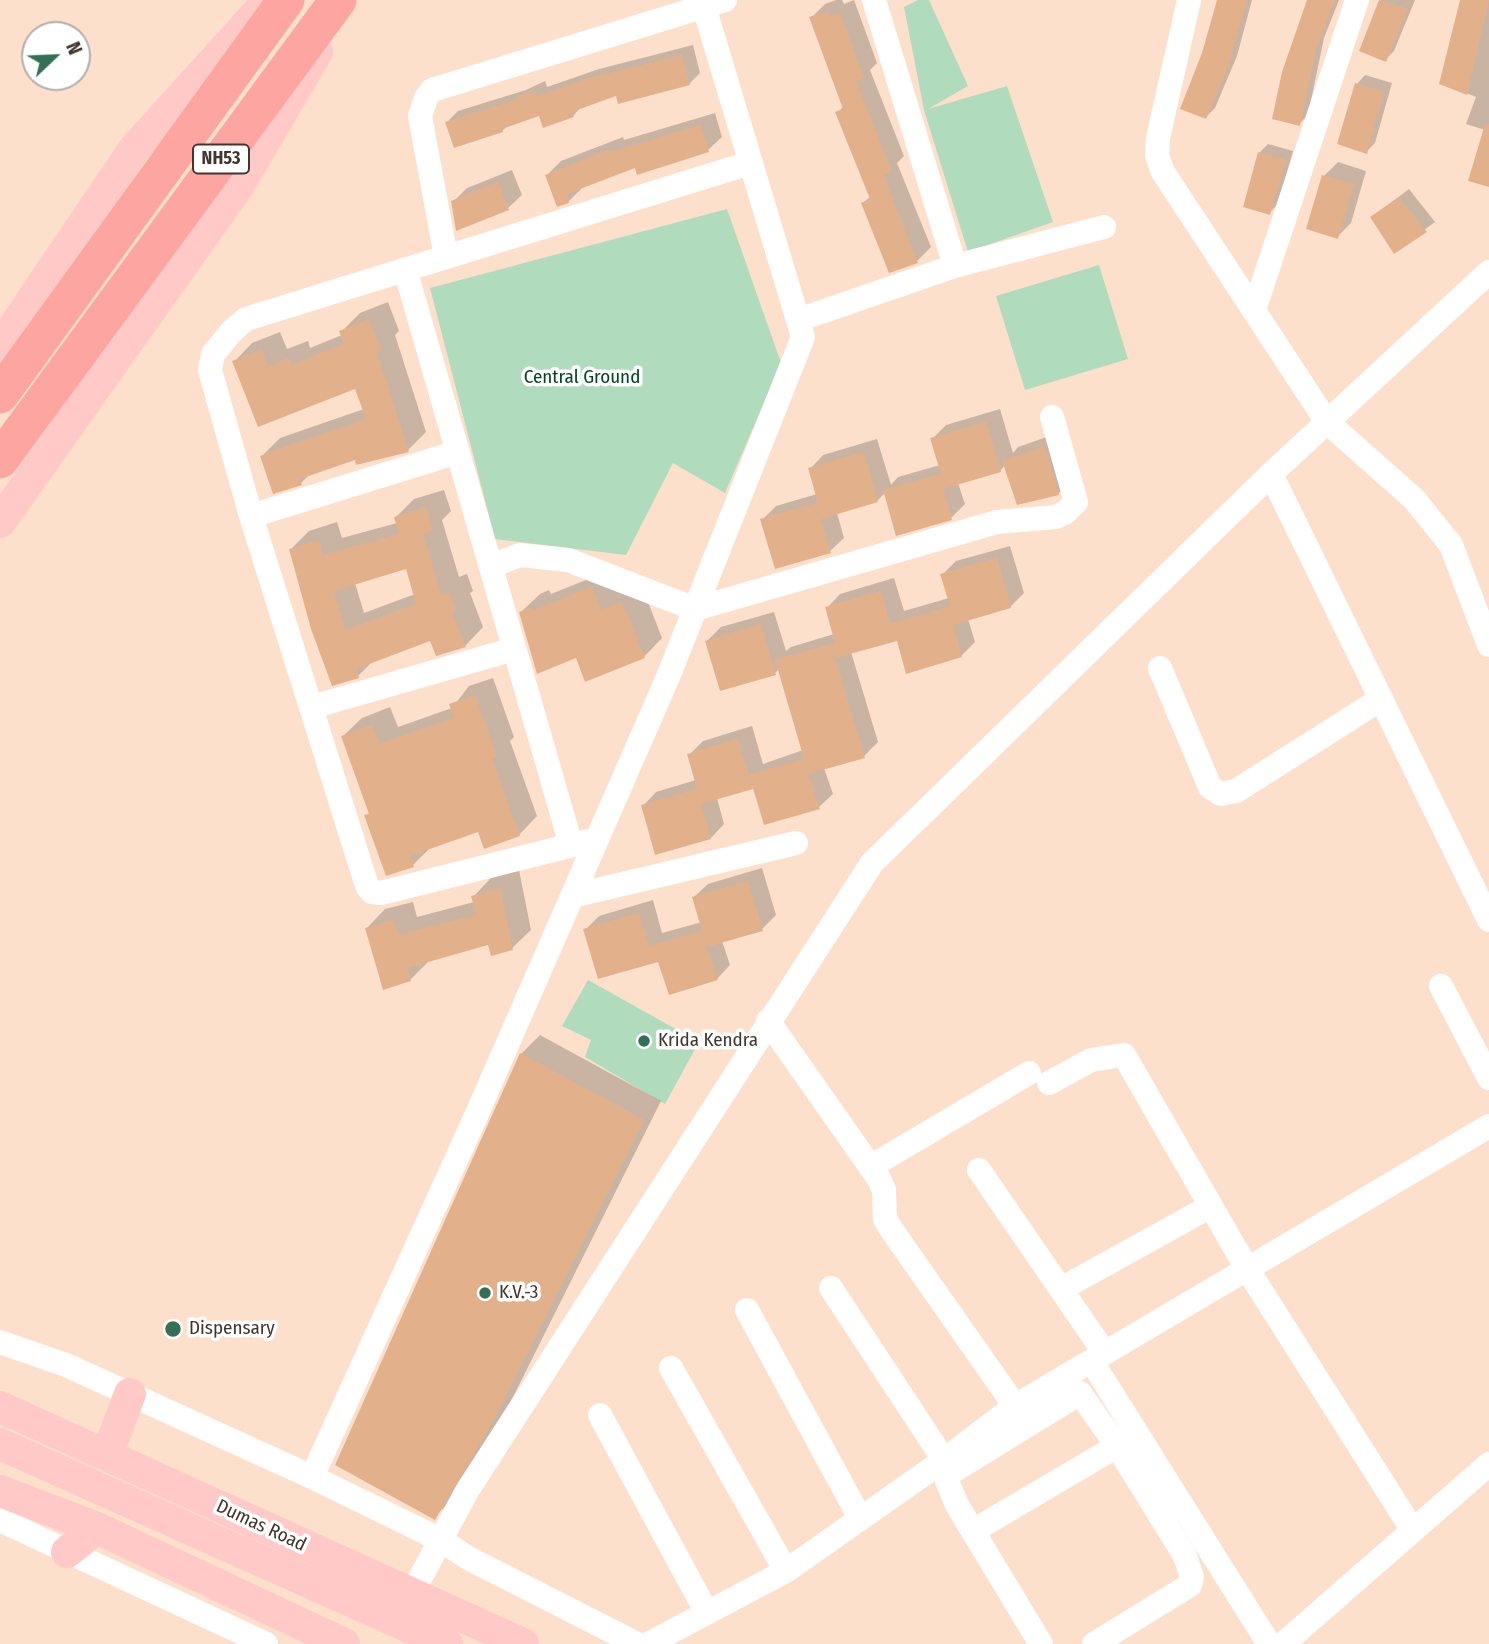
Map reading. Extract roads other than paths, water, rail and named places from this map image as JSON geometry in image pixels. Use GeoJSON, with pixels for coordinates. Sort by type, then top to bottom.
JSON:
{"type":"FeatureCollection","features":[{"type":"Feature","properties":{"kind":"highway","name":"NH53"},"geometry":{"type":"LineString","coordinates":[[0,395],[286,0]]}},
{"type":"Feature","properties":{"kind":"highway","name":"NH53"},"geometry":{"type":"LineString","coordinates":[[0,460],[338,0]]}},
{"type":"Feature","properties":{"kind":"main road"},"geometry":{"type":"LineString","coordinates":[[0,346],[134,149],[269,0]]}},
{"type":"Feature","properties":{"kind":"main road"},"geometry":{"type":"LineString","coordinates":[[0,522],[239,185],[348,0]]}},
{"type":"Feature","properties":{"kind":"main road"},"geometry":{"type":"LineString","coordinates":[[107,1455],[130,1394]]}},
{"type":"Feature","properties":{"kind":"main road","name":"Dumas Road"},"geometry":{"type":"LineString","coordinates":[[0,1407],[523,1644]]}},
{"type":"Feature","properties":{"kind":"main road"},"geometry":{"type":"LineString","coordinates":[[0,1444],[447,1644]]}},
{"type":"Feature","properties":{"kind":"main road"},"geometry":{"type":"LineString","coordinates":[[0,1491],[97,1528],[344,1644]]}},
{"type":"Feature","properties":{"kind":"main road"},"geometry":{"type":"LineString","coordinates":[[67,1552],[97,1528]]}},
{"type":"Feature","properties":{"kind":"street"},"geometry":{"type":"LineString","coordinates":[[874,0],[955,266]]}},
{"type":"Feature","properties":{"kind":"street"},"geometry":{"type":"LineString","coordinates":[[1189,0],[1158,138],[1157,156],[1163,172],[1327,422],[1414,499],[1451,545],[1489,645]]}},
{"type":"Feature","properties":{"kind":"street"},"geometry":{"type":"LineString","coordinates":[[1254,310],[1357,0]]}},
{"type":"Feature","properties":{"kind":"street"},"geometry":{"type":"LineString","coordinates":[[312,1477],[597,839],[695,610],[803,337],[750,163],[710,2],[432,90],[419,116],[446,257]]}},
{"type":"Feature","properties":{"kind":"street"},"geometry":{"type":"LineString","coordinates":[[597,839],[372,892],[367,886],[251,516],[210,370],[213,354],[246,319],[750,163]]}},
{"type":"Feature","properties":{"kind":"street"},"geometry":{"type":"LineString","coordinates":[[798,320],[955,266],[1104,227]]}},
{"type":"Feature","properties":{"kind":"street"},"geometry":{"type":"LineString","coordinates":[[405,269],[571,845]]}},
{"type":"Feature","properties":{"kind":"street"},"geometry":{"type":"LineString","coordinates":[[411,1595],[439,1539],[768,1021],[872,863],[1271,474],[1489,272]]}},
{"type":"Feature","properties":{"kind":"street"},"geometry":{"type":"LineString","coordinates":[[491,566],[520,555],[568,560],[695,610],[997,522],[1056,517],[1076,502],[1052,417]]}},
{"type":"Feature","properties":{"kind":"street"},"geometry":{"type":"LineString","coordinates":[[251,516],[458,452]]}},
{"type":"Feature","properties":{"kind":"street"},"geometry":{"type":"LineString","coordinates":[[1271,474],[1489,920]]}},
{"type":"Feature","properties":{"kind":"street"},"geometry":{"type":"LineString","coordinates":[[312,707],[514,649]]}},
{"type":"Feature","properties":{"kind":"street"},"geometry":{"type":"LineString","coordinates":[[1160,668],[1210,787],[1221,794],[1236,791],[1381,699]]}},
{"type":"Feature","properties":{"kind":"street"},"geometry":{"type":"LineString","coordinates":[[572,896],[796,843]]}},
{"type":"Feature","properties":{"kind":"street"},"geometry":{"type":"LineString","coordinates":[[1441,986],[1489,1077]]}},
{"type":"Feature","properties":{"kind":"street"},"geometry":{"type":"LineString","coordinates":[[768,1021],[884,1190],[886,1219],[891,1229],[1015,1406]]}},
{"type":"Feature","properties":{"kind":"street"},"geometry":{"type":"LineString","coordinates":[[870,1167],[1039,1078],[1091,1060],[1124,1055],[1246,1267],[1412,1529]]}},
{"type":"Feature","properties":{"kind":"street"},"geometry":{"type":"LineString","coordinates":[[648,1644],[786,1571],[944,1460],[1015,1406],[1246,1267],[1489,1126]]}},
{"type":"Feature","properties":{"kind":"street"},"geometry":{"type":"LineString","coordinates":[[979,1170],[1061,1289],[1098,1357],[1127,1440],[1185,1556],[1192,1577],[1190,1585],[1094,1644]]}},
{"type":"Feature","properties":{"kind":"street"},"geometry":{"type":"LineString","coordinates":[[1061,1289],[1211,1206]]}},
{"type":"Feature","properties":{"kind":"street"},"geometry":{"type":"LineString","coordinates":[[831,1288],[944,1460]]}},
{"type":"Feature","properties":{"kind":"street"},"geometry":{"type":"LineString","coordinates":[[747,1310],[860,1518]]}},
{"type":"Feature","properties":{"kind":"street"},"geometry":{"type":"LineString","coordinates":[[0,1342],[55,1360],[312,1477],[439,1539],[468,1558],[636,1644]]}},
{"type":"Feature","properties":{"kind":"street"},"geometry":{"type":"LineString","coordinates":[[671,1368],[786,1571]]}},
{"type":"Feature","properties":{"kind":"street"},"geometry":{"type":"LineString","coordinates":[[1041,1644],[946,1485],[950,1474],[1076,1394],[1085,1396],[1127,1440],[1217,1562],[1269,1644]]}},
{"type":"Feature","properties":{"kind":"street"},"geometry":{"type":"LineString","coordinates":[[600,1415],[707,1613]]}},
{"type":"Feature","properties":{"kind":"street"},"geometry":{"type":"LineString","coordinates":[[973,1531],[1127,1440]]}},
{"type":"Feature","properties":{"kind":"street"},"geometry":{"type":"LineString","coordinates":[[1283,1644],[1489,1464]]}},
{"type":"Feature","properties":{"kind":"street"},"geometry":{"type":"LineString","coordinates":[[0,1520],[265,1644]]}},
{"type":"Feature","properties":{"kind":"street"},"geometry":{"type":"LineString","coordinates":[[1192,1577],[1217,1562]]}},
{"type":"Feature","properties":{"kind":"place","name":"Krida Kendra"},"geometry":{"type":"Point","coordinates":[644,1041]}},
{"type":"Feature","properties":{"kind":"place","name":"K.V.-3"},"geometry":{"type":"Point","coordinates":[485,1293]}},
{"type":"Feature","properties":{"kind":"place","name":"Dispensary"},"geometry":{"type":"Point","coordinates":[173,1329]}},
{"type":"Feature","properties":{"kind":"park label","name":"Central Ground"},"geometry":{"type":"Point","coordinates":[582,378]}}]}
